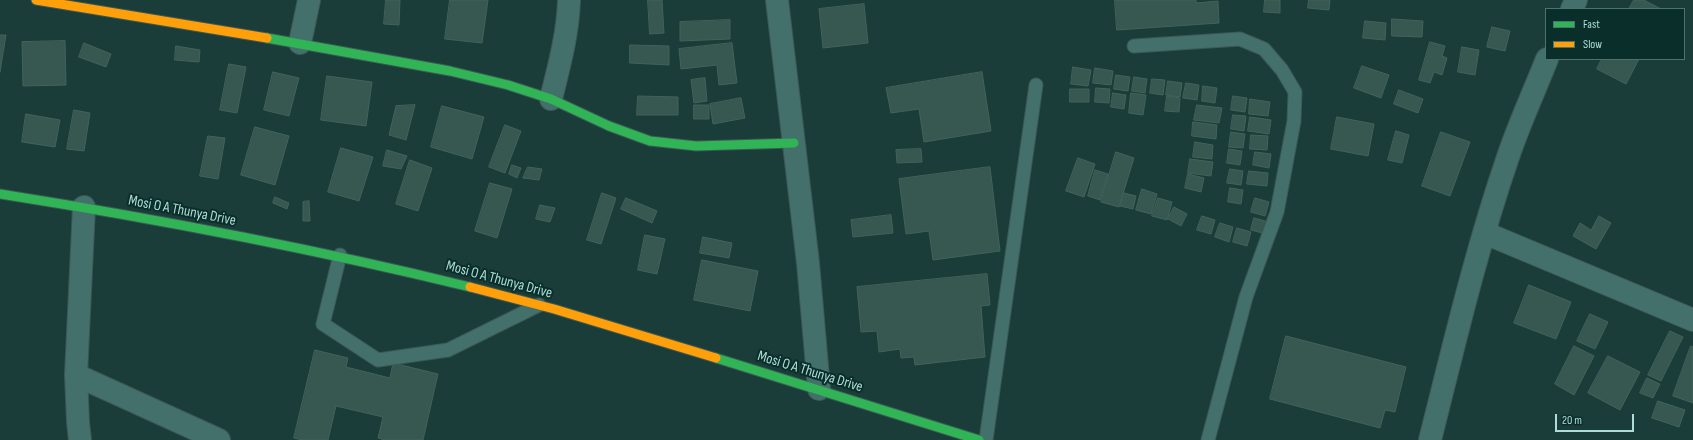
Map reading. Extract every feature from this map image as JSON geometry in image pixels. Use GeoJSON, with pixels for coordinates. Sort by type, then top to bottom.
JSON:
{"type":"FeatureCollection","features":[{"type":"Feature","properties":{"kind":"street"},"geometry":{"type":"LineString","coordinates":[[36,0],[300,43],[450,71],[508,85],[551,99],[609,126],[650,140],[696,146],[794,143]]}},
{"type":"Feature","properties":{"kind":"street"},"geometry":{"type":"LineString","coordinates":[[300,43],[309,0]]}},
{"type":"Feature","properties":{"kind":"street"},"geometry":{"type":"LineString","coordinates":[[551,99],[563,51],[569,0]]}},
{"type":"Feature","properties":{"kind":"street"},"geometry":{"type":"LineString","coordinates":[[777,0],[808,263],[820,389]]}},
{"type":"Feature","properties":{"kind":"street"},"geometry":{"type":"LineString","coordinates":[[1430,440],[1457,331],[1508,157],[1547,60]]}},
{"type":"Feature","properties":{"kind":"street","name":"Mosi O A Thunya Drive"},"geometry":{"type":"LineString","coordinates":[[0,194],[84,207],[340,255],[539,305],[820,389],[979,440]]}},
{"type":"Feature","properties":{"kind":"street"},"geometry":{"type":"LineString","coordinates":[[80,440],[76,376],[84,207]]}},
{"type":"Feature","properties":{"kind":"street"},"geometry":{"type":"LineString","coordinates":[[1485,233],[1693,320]]}},
{"type":"Feature","properties":{"kind":"street"},"geometry":{"type":"LineString","coordinates":[[76,376],[216,440]]}},
{"type":"Feature","properties":{"kind":"lane"},"geometry":{"type":"LineString","coordinates":[[1134,46],[1240,39],[1264,49],[1282,70],[1295,92],[1294,121],[1276,212],[1246,297],[1208,440]]}},
{"type":"Feature","properties":{"kind":"lane"},"geometry":{"type":"LineString","coordinates":[[986,440],[1036,85]]}},
{"type":"Feature","properties":{"kind":"lane"},"geometry":{"type":"LineString","coordinates":[[340,255],[323,324],[378,360],[448,350],[539,305]]}},
{"type":"Feature","properties":{"kind":"building"},"geometry":{"type":"Polygon","coordinates":[[[386,0],[400,0],[399,25],[384,24],[386,0]]]}},
{"type":"Feature","properties":{"kind":"building"},"geometry":{"type":"Polygon","coordinates":[[[450,0],[488,0],[482,43],[445,39],[450,0]]]}},
{"type":"Feature","properties":{"kind":"building"},"geometry":{"type":"Polygon","coordinates":[[[648,0],[662,0],[664,33],[650,34],[648,0]]]}},
{"type":"Feature","properties":{"kind":"building"},"geometry":{"type":"Polygon","coordinates":[[[1115,0],[1196,0],[1196,3],[1218,1],[1219,23],[1117,30],[1115,0]]]}},
{"type":"Feature","properties":{"kind":"building"},"geometry":{"type":"Polygon","coordinates":[[[1265,0],[1280,0],[1280,13],[1264,12],[1265,0]]]}},
{"type":"Feature","properties":{"kind":"building"},"geometry":{"type":"Polygon","coordinates":[[[1309,0],[1330,0],[1329,10],[1308,8],[1309,0]]]}},
{"type":"Feature","properties":{"kind":"building"},"geometry":{"type":"Polygon","coordinates":[[[1634,0],[1644,0],[1659,8],[1630,8],[1634,0]]]}},
{"type":"Feature","properties":{"kind":"building"},"geometry":{"type":"Polygon","coordinates":[[[864,4],[868,43],[823,48],[819,9],[864,4]]]}},
{"type":"Feature","properties":{"kind":"building"},"geometry":{"type":"Polygon","coordinates":[[[1392,19],[1423,21],[1422,37],[1392,36],[1392,19]]]}},
{"type":"Feature","properties":{"kind":"building"},"geometry":{"type":"Polygon","coordinates":[[[730,20],[730,39],[680,41],[680,22],[730,20]]]}},
{"type":"Feature","properties":{"kind":"building"},"geometry":{"type":"Polygon","coordinates":[[[1365,21],[1386,23],[1385,40],[1363,38],[1365,21]]]}},
{"type":"Feature","properties":{"kind":"building"},"geometry":{"type":"Polygon","coordinates":[[[1492,27],[1510,31],[1505,51],[1487,47],[1492,27]]]}},
{"type":"Feature","properties":{"kind":"building"},"geometry":{"type":"Polygon","coordinates":[[[0,35],[6,35],[0,72],[0,35]]]}},
{"type":"Feature","properties":{"kind":"building"},"geometry":{"type":"Polygon","coordinates":[[[65,41],[66,85],[23,86],[22,42],[65,41]]]}},
{"type":"Feature","properties":{"kind":"building"},"geometry":{"type":"Polygon","coordinates":[[[1430,42],[1445,46],[1442,56],[1447,58],[1442,75],[1434,72],[1430,83],[1419,80],[1430,42]]]}},
{"type":"Feature","properties":{"kind":"building"},"geometry":{"type":"Polygon","coordinates":[[[84,43],[111,54],[106,67],[79,57],[84,43]]]}},
{"type":"Feature","properties":{"kind":"building"},"geometry":{"type":"Polygon","coordinates":[[[732,43],[737,83],[719,85],[717,65],[681,69],[679,49],[732,43]]]}},
{"type":"Feature","properties":{"kind":"building"},"geometry":{"type":"Polygon","coordinates":[[[630,45],[669,46],[669,65],[630,63],[630,45]]]}},
{"type":"Feature","properties":{"kind":"building"},"geometry":{"type":"Polygon","coordinates":[[[176,46],[200,50],[199,62],[175,60],[176,46]]]}},
{"type":"Feature","properties":{"kind":"building"},"geometry":{"type":"Polygon","coordinates":[[[1462,47],[1479,50],[1475,75],[1458,72],[1462,47]]]}},
{"type":"Feature","properties":{"kind":"building"},"geometry":{"type":"Polygon","coordinates":[[[1602,60],[1638,60],[1626,84],[1597,69],[1602,60]]]}},
{"type":"Feature","properties":{"kind":"building"},"geometry":{"type":"Polygon","coordinates":[[[229,64],[246,67],[237,113],[220,110],[229,64]]]}},
{"type":"Feature","properties":{"kind":"building"},"geometry":{"type":"Polygon","coordinates":[[[1362,66],[1389,75],[1381,98],[1354,88],[1362,66]]]}},
{"type":"Feature","properties":{"kind":"building"},"geometry":{"type":"Polygon","coordinates":[[[1073,67],[1091,70],[1088,86],[1071,84],[1073,67]]]}},
{"type":"Feature","properties":{"kind":"building"},"geometry":{"type":"Polygon","coordinates":[[[1095,68],[1113,71],[1111,85],[1093,83],[1095,68]]]}},
{"type":"Feature","properties":{"kind":"building"},"geometry":{"type":"Polygon","coordinates":[[[273,72],[299,78],[289,116],[264,110],[273,72]]]}},
{"type":"Feature","properties":{"kind":"building"},"geometry":{"type":"Polygon","coordinates":[[[982,72],[991,131],[924,142],[919,109],[891,113],[886,88],[982,72]]]}},
{"type":"Feature","properties":{"kind":"building"},"geometry":{"type":"Polygon","coordinates":[[[1116,75],[1130,77],[1128,91],[1114,89],[1116,75]]]}},
{"type":"Feature","properties":{"kind":"building"},"geometry":{"type":"Polygon","coordinates":[[[327,76],[372,82],[366,126],[321,120],[327,76]]]}},
{"type":"Feature","properties":{"kind":"building"},"geometry":{"type":"Polygon","coordinates":[[[1134,77],[1147,79],[1145,93],[1132,91],[1134,77]]]}},
{"type":"Feature","properties":{"kind":"building"},"geometry":{"type":"Polygon","coordinates":[[[705,78],[707,101],[694,103],[691,80],[705,78]]]}},
{"type":"Feature","properties":{"kind":"building"},"geometry":{"type":"Polygon","coordinates":[[[1152,79],[1165,80],[1163,95],[1150,93],[1152,79]]]}},
{"type":"Feature","properties":{"kind":"building"},"geometry":{"type":"Polygon","coordinates":[[[1168,81],[1182,83],[1180,97],[1166,95],[1168,81]]]}},
{"type":"Feature","properties":{"kind":"building"},"geometry":{"type":"Polygon","coordinates":[[[1186,83],[1199,85],[1197,100],[1183,98],[1186,83]]]}},
{"type":"Feature","properties":{"kind":"building"},"geometry":{"type":"Polygon","coordinates":[[[1203,86],[1217,88],[1215,103],[1202,101],[1203,86]]]}},
{"type":"Feature","properties":{"kind":"building"},"geometry":{"type":"Polygon","coordinates":[[[1096,88],[1110,89],[1109,103],[1095,102],[1096,88]]]}},
{"type":"Feature","properties":{"kind":"building"},"geometry":{"type":"Polygon","coordinates":[[[1070,89],[1089,89],[1089,102],[1070,102],[1070,89]]]}},
{"type":"Feature","properties":{"kind":"building"},"geometry":{"type":"Polygon","coordinates":[[[1399,90],[1423,99],[1418,113],[1394,104],[1399,90]]]}},
{"type":"Feature","properties":{"kind":"building"},"geometry":{"type":"Polygon","coordinates":[[[1113,93],[1126,95],[1124,109],[1111,107],[1113,93]]]}},
{"type":"Feature","properties":{"kind":"building"},"geometry":{"type":"Polygon","coordinates":[[[1131,93],[1146,95],[1143,115],[1129,113],[1131,93]]]}},
{"type":"Feature","properties":{"kind":"building"},"geometry":{"type":"Polygon","coordinates":[[[638,96],[678,97],[678,115],[637,115],[638,96]]]}},
{"type":"Feature","properties":{"kind":"building"},"geometry":{"type":"Polygon","coordinates":[[[1167,96],[1180,98],[1179,112],[1165,111],[1167,96]]]}},
{"type":"Feature","properties":{"kind":"building"},"geometry":{"type":"Polygon","coordinates":[[[1233,96],[1247,98],[1245,112],[1231,110],[1233,96]]]}},
{"type":"Feature","properties":{"kind":"building"},"geometry":{"type":"Polygon","coordinates":[[[741,98],[745,118],[713,124],[710,104],[741,98]]]}},
{"type":"Feature","properties":{"kind":"building"},"geometry":{"type":"Polygon","coordinates":[[[1250,99],[1270,102],[1268,116],[1249,114],[1250,99]]]}},
{"type":"Feature","properties":{"kind":"building"},"geometry":{"type":"Polygon","coordinates":[[[415,105],[406,140],[389,135],[396,106],[415,105]]]}},
{"type":"Feature","properties":{"kind":"building"},"geometry":{"type":"Polygon","coordinates":[[[694,105],[709,105],[709,119],[694,119],[694,105]]]}},
{"type":"Feature","properties":{"kind":"building"},"geometry":{"type":"Polygon","coordinates":[[[1197,105],[1222,108],[1219,123],[1194,120],[1197,105]]]}},
{"type":"Feature","properties":{"kind":"building"},"geometry":{"type":"Polygon","coordinates":[[[442,106],[484,117],[472,159],[431,147],[442,106]]]}},
{"type":"Feature","properties":{"kind":"building"},"geometry":{"type":"Polygon","coordinates":[[[74,110],[90,113],[84,151],[67,149],[74,110]]]}},
{"type":"Feature","properties":{"kind":"building"},"geometry":{"type":"Polygon","coordinates":[[[26,114],[60,120],[55,147],[22,142],[26,114]]]}},
{"type":"Feature","properties":{"kind":"building"},"geometry":{"type":"Polygon","coordinates":[[[1233,115],[1246,116],[1244,131],[1231,129],[1233,115]]]}},
{"type":"Feature","properties":{"kind":"building"},"geometry":{"type":"Polygon","coordinates":[[[1250,117],[1271,120],[1269,134],[1248,131],[1250,117]]]}},
{"type":"Feature","properties":{"kind":"building"},"geometry":{"type":"Polygon","coordinates":[[[1337,117],[1374,124],[1368,156],[1331,149],[1337,117]]]}},
{"type":"Feature","properties":{"kind":"building"},"geometry":{"type":"Polygon","coordinates":[[[1193,122],[1217,125],[1216,139],[1192,136],[1193,122]]]}},
{"type":"Feature","properties":{"kind":"building"},"geometry":{"type":"Polygon","coordinates":[[[505,125],[521,131],[505,173],[489,167],[505,125]]]}},
{"type":"Feature","properties":{"kind":"building"},"geometry":{"type":"Polygon","coordinates":[[[255,127],[289,136],[275,185],[241,175],[255,127]]]}},
{"type":"Feature","properties":{"kind":"building"},"geometry":{"type":"Polygon","coordinates":[[[1396,131],[1409,135],[1402,163],[1388,160],[1396,131]]]}},
{"type":"Feature","properties":{"kind":"building"},"geometry":{"type":"Polygon","coordinates":[[[1231,132],[1245,134],[1243,148],[1229,147],[1231,132]]]}},
{"type":"Feature","properties":{"kind":"building"},"geometry":{"type":"Polygon","coordinates":[[[1441,132],[1470,142],[1450,196],[1422,186],[1441,132]]]}},
{"type":"Feature","properties":{"kind":"building"},"geometry":{"type":"Polygon","coordinates":[[[1251,135],[1268,136],[1267,150],[1250,149],[1251,135]]]}},
{"type":"Feature","properties":{"kind":"building"},"geometry":{"type":"Polygon","coordinates":[[[208,136],[225,138],[218,179],[200,176],[208,136]]]}},
{"type":"Feature","properties":{"kind":"building"},"geometry":{"type":"Polygon","coordinates":[[[1195,142],[1213,145],[1212,159],[1193,157],[1195,142]]]}},
{"type":"Feature","properties":{"kind":"building"},"geometry":{"type":"Polygon","coordinates":[[[341,148],[373,157],[359,201],[328,192],[341,148]]]}},
{"type":"Feature","properties":{"kind":"building"},"geometry":{"type":"Polygon","coordinates":[[[921,149],[922,162],[897,163],[896,150],[921,149]]]}},
{"type":"Feature","properties":{"kind":"building"},"geometry":{"type":"Polygon","coordinates":[[[1229,149],[1242,151],[1240,165],[1227,163],[1229,149]]]}},
{"type":"Feature","properties":{"kind":"building"},"geometry":{"type":"Polygon","coordinates":[[[387,150],[407,156],[401,169],[383,166],[387,150]]]}},
{"type":"Feature","properties":{"kind":"building"},"geometry":{"type":"Polygon","coordinates":[[[1116,152],[1134,158],[1119,207],[1101,202],[1116,152]]]}},
{"type":"Feature","properties":{"kind":"building"},"geometry":{"type":"Polygon","coordinates":[[[1255,152],[1271,154],[1269,168],[1253,165],[1255,152]]]}},
{"type":"Feature","properties":{"kind":"building"},"geometry":{"type":"Polygon","coordinates":[[[1078,158],[1095,164],[1084,197],[1066,191],[1078,158]]]}},
{"type":"Feature","properties":{"kind":"building"},"geometry":{"type":"Polygon","coordinates":[[[1190,159],[1213,162],[1211,176],[1188,173],[1190,159]]]}},
{"type":"Feature","properties":{"kind":"building"},"geometry":{"type":"Polygon","coordinates":[[[410,160],[432,168],[418,211],[396,204],[410,160]]]}},
{"type":"Feature","properties":{"kind":"building"},"geometry":{"type":"Polygon","coordinates":[[[512,165],[521,168],[517,178],[509,174],[512,165]]]}},
{"type":"Feature","properties":{"kind":"building"},"geometry":{"type":"Polygon","coordinates":[[[528,167],[542,169],[539,180],[523,178],[528,167]]]}},
{"type":"Feature","properties":{"kind":"building"},"geometry":{"type":"Polygon","coordinates":[[[990,167],[1000,251],[933,260],[929,231],[906,234],[899,179],[990,167]]]}},
{"type":"Feature","properties":{"kind":"building"},"geometry":{"type":"Polygon","coordinates":[[[1230,169],[1243,171],[1241,185],[1227,183],[1230,169]]]}},
{"type":"Feature","properties":{"kind":"building"},"geometry":{"type":"Polygon","coordinates":[[[1095,170],[1108,174],[1100,200],[1088,196],[1095,170]]]}},
{"type":"Feature","properties":{"kind":"building"},"geometry":{"type":"Polygon","coordinates":[[[1249,171],[1268,173],[1267,186],[1247,184],[1249,171]]]}},
{"type":"Feature","properties":{"kind":"building"},"geometry":{"type":"Polygon","coordinates":[[[1188,174],[1204,178],[1201,192],[1185,188],[1188,174]]]}},
{"type":"Feature","properties":{"kind":"building"},"geometry":{"type":"Polygon","coordinates":[[[490,183],[512,189],[497,238],[475,231],[490,183]]]}},
{"type":"Feature","properties":{"kind":"building"},"geometry":{"type":"Polygon","coordinates":[[[1230,188],[1243,190],[1241,204],[1228,202],[1230,188]]]}},
{"type":"Feature","properties":{"kind":"building"},"geometry":{"type":"Polygon","coordinates":[[[1142,189],[1157,194],[1151,214],[1136,210],[1142,189]]]}},
{"type":"Feature","properties":{"kind":"building"},"geometry":{"type":"Polygon","coordinates":[[[602,193],[616,198],[601,244],[587,240],[602,193]]]}},
{"type":"Feature","properties":{"kind":"building"},"geometry":{"type":"Polygon","coordinates":[[[1124,193],[1136,196],[1133,209],[1120,206],[1124,193]]]}},
{"type":"Feature","properties":{"kind":"building"},"geometry":{"type":"Polygon","coordinates":[[[275,197],[289,203],[287,209],[273,203],[275,197]]]}},
{"type":"Feature","properties":{"kind":"building"},"geometry":{"type":"Polygon","coordinates":[[[626,198],[657,211],[652,223],[621,209],[626,198]]]}},
{"type":"Feature","properties":{"kind":"building"},"geometry":{"type":"Polygon","coordinates":[[[1158,198],[1172,202],[1167,220],[1152,216],[1158,198]]]}},
{"type":"Feature","properties":{"kind":"building"},"geometry":{"type":"Polygon","coordinates":[[[1255,198],[1269,202],[1265,216],[1251,212],[1255,198]]]}},
{"type":"Feature","properties":{"kind":"building"},"geometry":{"type":"Polygon","coordinates":[[[309,201],[310,221],[303,221],[303,202],[309,201]]]}},
{"type":"Feature","properties":{"kind":"building"},"geometry":{"type":"Polygon","coordinates":[[[540,205],[555,208],[550,222],[536,219],[540,205]]]}},
{"type":"Feature","properties":{"kind":"building"},"geometry":{"type":"Polygon","coordinates":[[[1174,207],[1187,214],[1181,226],[1168,219],[1174,207]]]}},
{"type":"Feature","properties":{"kind":"building"},"geometry":{"type":"Polygon","coordinates":[[[891,215],[893,233],[853,237],[851,220],[891,215]]]}},
{"type":"Feature","properties":{"kind":"building"},"geometry":{"type":"Polygon","coordinates":[[[1202,216],[1215,220],[1211,234],[1197,230],[1202,216]]]}},
{"type":"Feature","properties":{"kind":"building"},"geometry":{"type":"Polygon","coordinates":[[[1599,216],[1611,223],[1596,249],[1573,236],[1580,223],[1591,230],[1599,216]]]}},
{"type":"Feature","properties":{"kind":"building"},"geometry":{"type":"Polygon","coordinates":[[[1254,218],[1269,222],[1266,234],[1251,230],[1254,218]]]}},
{"type":"Feature","properties":{"kind":"building"},"geometry":{"type":"Polygon","coordinates":[[[1220,223],[1233,227],[1229,242],[1215,237],[1220,223]]]}},
{"type":"Feature","properties":{"kind":"building"},"geometry":{"type":"Polygon","coordinates":[[[1237,228],[1251,232],[1247,246],[1233,242],[1237,228]]]}},
{"type":"Feature","properties":{"kind":"building"},"geometry":{"type":"Polygon","coordinates":[[[645,235],[665,239],[657,274],[638,270],[645,235]]]}},
{"type":"Feature","properties":{"kind":"building"},"geometry":{"type":"Polygon","coordinates":[[[703,237],[732,243],[729,258],[700,253],[703,237]]]}},
{"type":"Feature","properties":{"kind":"building"},"geometry":{"type":"Polygon","coordinates":[[[702,260],[758,271],[750,311],[694,300],[702,260]]]}},
{"type":"Feature","properties":{"kind":"building"},"geometry":{"type":"Polygon","coordinates":[[[987,274],[990,305],[981,306],[985,357],[915,365],[914,357],[901,358],[900,349],[879,352],[877,331],[861,332],[857,287],[987,274]]]}},
{"type":"Feature","properties":{"kind":"building"},"geometry":{"type":"Polygon","coordinates":[[[1529,285],[1571,302],[1556,339],[1514,323],[1529,285]]]}},
{"type":"Feature","properties":{"kind":"building"},"geometry":{"type":"Polygon","coordinates":[[[1590,314],[1608,322],[1595,349],[1577,341],[1590,314]]]}},
{"type":"Feature","properties":{"kind":"building"},"geometry":{"type":"Polygon","coordinates":[[[1670,331],[1683,337],[1661,381],[1648,375],[1670,331]]]}},
{"type":"Feature","properties":{"kind":"building"},"geometry":{"type":"Polygon","coordinates":[[[1286,336],[1406,367],[1395,412],[1385,410],[1380,428],[1270,399],[1286,336]]]}},
{"type":"Feature","properties":{"kind":"building"},"geometry":{"type":"Polygon","coordinates":[[[1574,346],[1594,356],[1574,395],[1555,384],[1574,346]]]}},
{"type":"Feature","properties":{"kind":"building"},"geometry":{"type":"Polygon","coordinates":[[[1691,346],[1693,347],[1693,403],[1673,396],[1691,346]]]}},
{"type":"Feature","properties":{"kind":"building"},"geometry":{"type":"Polygon","coordinates":[[[315,350],[348,358],[346,367],[390,378],[393,363],[438,374],[423,440],[385,440],[378,438],[383,417],[336,406],[328,440],[302,440],[294,438],[315,350]]]}},
{"type":"Feature","properties":{"kind":"building"},"geometry":{"type":"Polygon","coordinates":[[[1608,356],[1640,372],[1620,410],[1588,393],[1608,356]]]}},
{"type":"Feature","properties":{"kind":"building"},"geometry":{"type":"Polygon","coordinates":[[[1647,378],[1660,384],[1653,398],[1640,393],[1647,378]]]}},
{"type":"Feature","properties":{"kind":"building"},"geometry":{"type":"Polygon","coordinates":[[[1658,401],[1685,410],[1679,427],[1652,418],[1658,401]]]}},
{"type":"Feature","properties":{"kind":"traffic: fast"},"geometry":{"type":"LineString","coordinates":[[267,38],[450,71],[508,85],[551,99],[609,126],[650,141],[696,146],[794,143]]}},
{"type":"Feature","properties":{"kind":"traffic: fast"},"geometry":{"type":"LineString","coordinates":[[0,194],[118,214],[294,247],[470,287]]}},
{"type":"Feature","properties":{"kind":"traffic: fast"},"geometry":{"type":"LineString","coordinates":[[716,358],[979,440]]}},
{"type":"Feature","properties":{"kind":"traffic: slow"},"geometry":{"type":"LineString","coordinates":[[36,0],[267,38]]}},
{"type":"Feature","properties":{"kind":"traffic: slow"},"geometry":{"type":"LineString","coordinates":[[470,287],[554,309],[716,358]]}}]}
